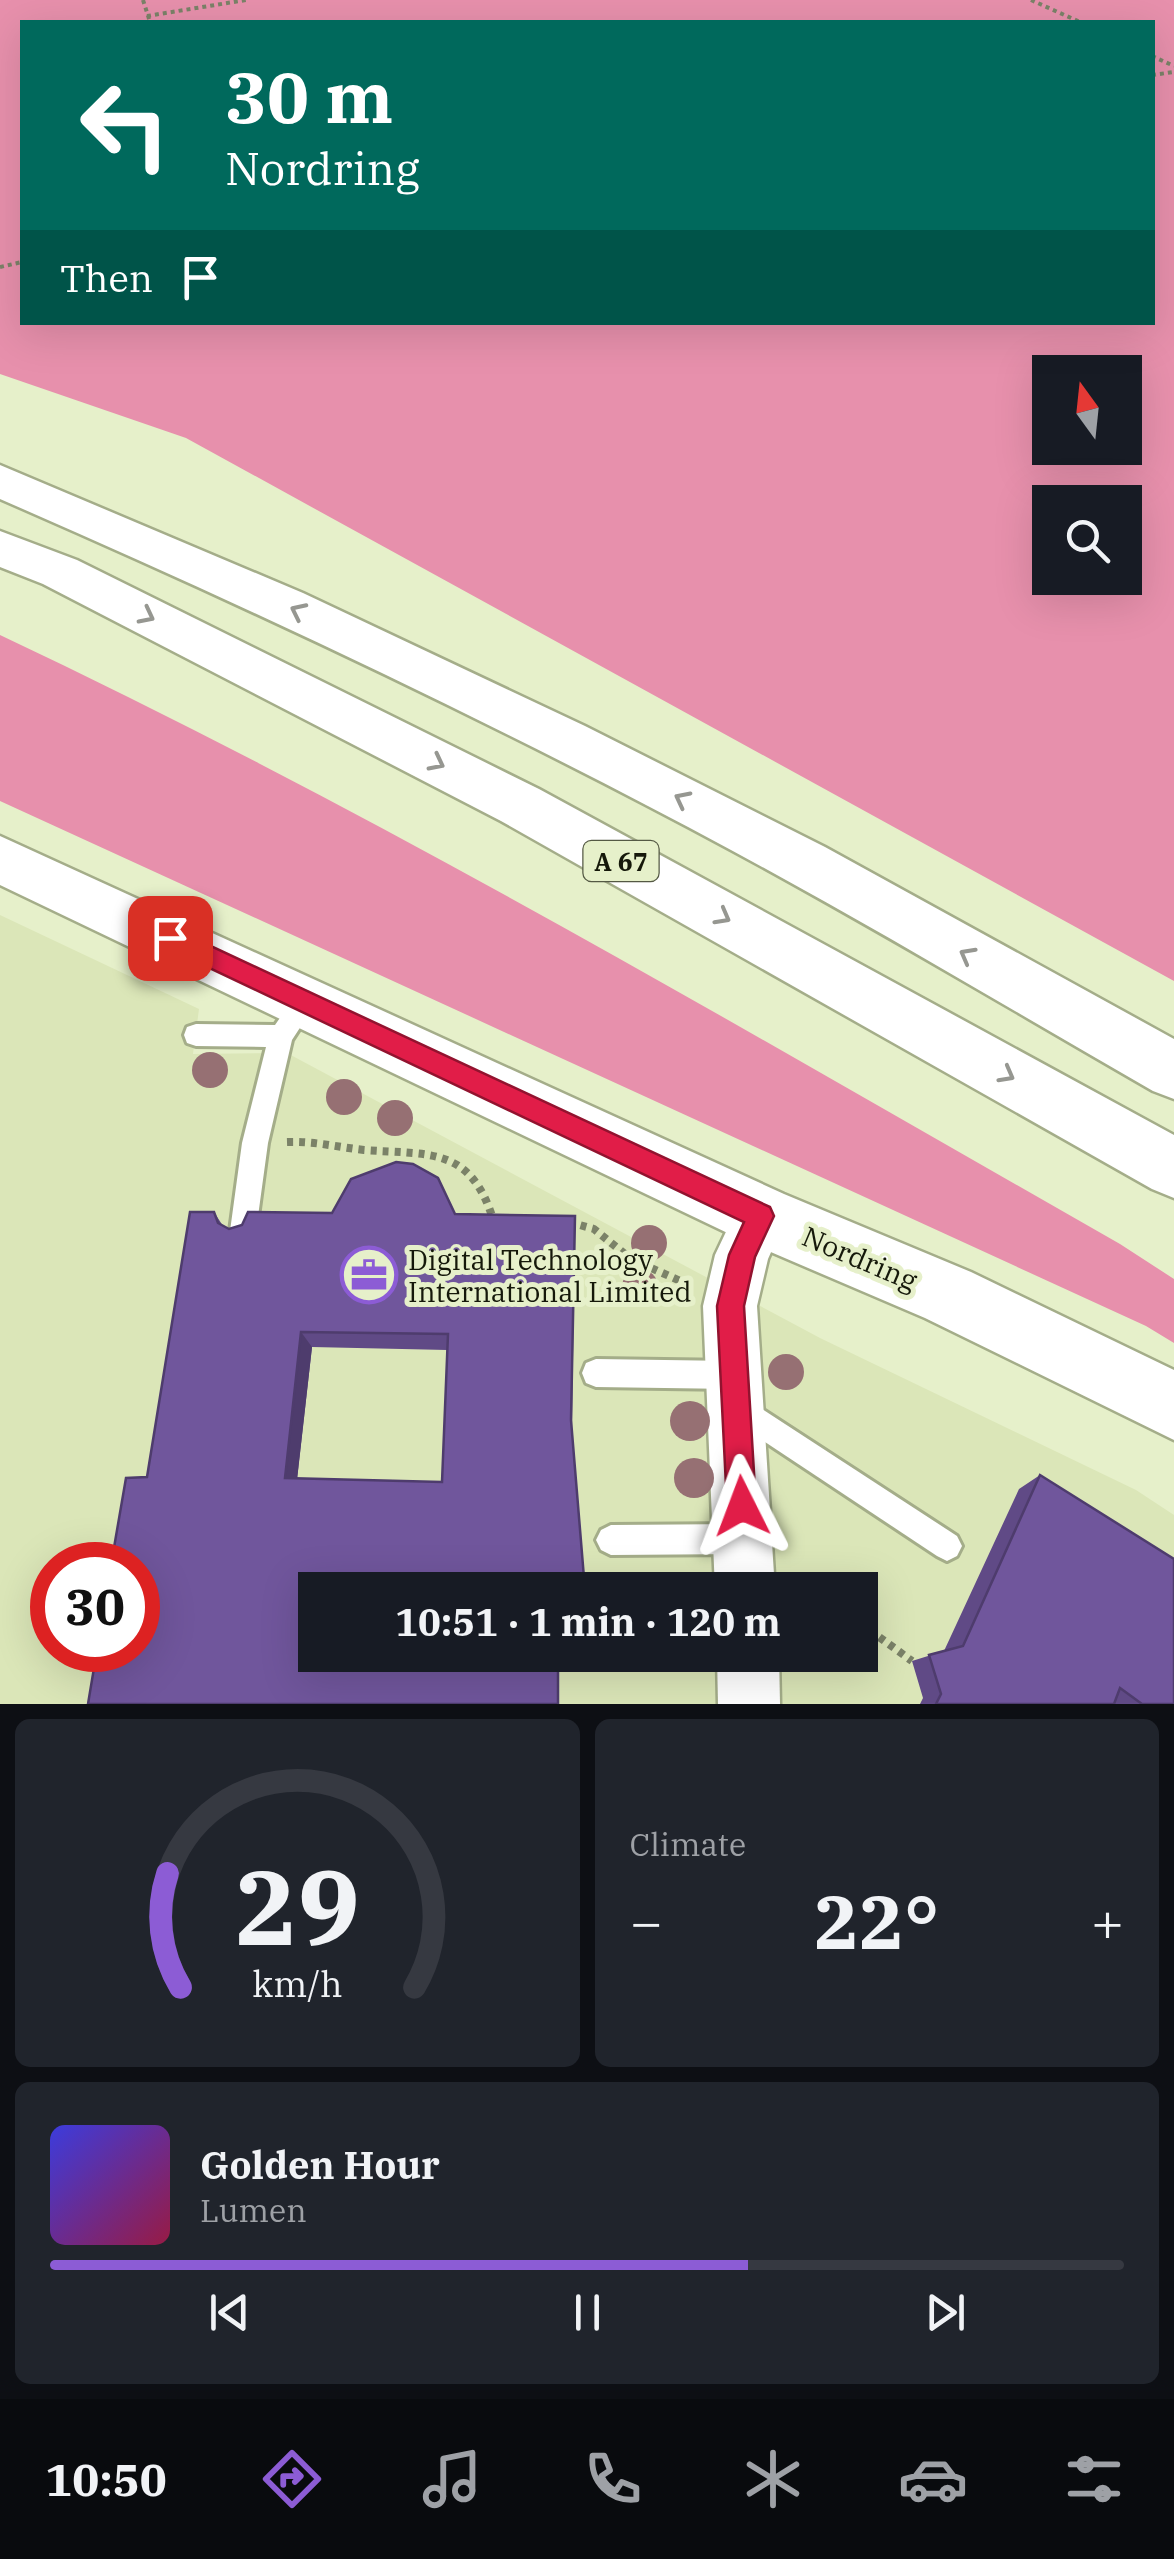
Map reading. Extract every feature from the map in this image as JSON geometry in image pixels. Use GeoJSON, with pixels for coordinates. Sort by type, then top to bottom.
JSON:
{"type":"FeatureCollection","features":[{"type":"Feature","properties":{"kind":"main road"},"geometry":{"type":"LineString","coordinates":[[0,480],[216,572],[637,776],[1174,1071]]}},
{"type":"Feature","properties":{"kind":"main road","name":"A 67"},"geometry":{"type":"LineString","coordinates":[[0,551],[60,572],[520,805],[1174,1168]]}},
{"type":"Feature","properties":{"kind":"main road","name":"Nordring"},"geometry":{"type":"LineString","coordinates":[[0,859],[293,1018],[948,1296],[1174,1406]]}},
{"type":"Feature","properties":{"kind":"street"},"geometry":{"type":"LineString","coordinates":[[744,1564],[730,1306],[742,1255],[761,1216]]}},
{"type":"Feature","properties":{"kind":"street"},"geometry":{"type":"LineString","coordinates":[[749,1672],[750,1704]]}},
{"type":"Feature","properties":{"kind":"lane"},"geometry":{"type":"LineString","coordinates":[[196,1035],[293,1018],[256,1143],[243,1231]]}},
{"type":"Feature","properties":{"kind":"lane"},"geometry":{"type":"LineString","coordinates":[[596,1373],[736,1391],[947,1546]]}},
{"type":"Feature","properties":{"kind":"lane"},"geometry":{"type":"LineString","coordinates":[[611,1540],[744,1564]]}},
{"type":"Feature","properties":{"kind":"path"},"geometry":{"type":"LineString","coordinates":[[144,0],[149,19],[246,0]]}},
{"type":"Feature","properties":{"kind":"path"},"geometry":{"type":"LineString","coordinates":[[1031,0],[1076,20]]}},
{"type":"Feature","properties":{"kind":"path"},"geometry":{"type":"LineString","coordinates":[[256,1143],[325,1142],[357,1149],[438,1153],[467,1168],[484,1190],[493,1220]]}},
{"type":"Feature","properties":{"kind":"path"},"geometry":{"type":"LineString","coordinates":[[474,1220],[510,1220]]}},
{"type":"Feature","properties":{"kind":"path"},"geometry":{"type":"LineString","coordinates":[[559,1222],[575,1222],[594,1229],[631,1259],[730,1306]]}},
{"type":"Feature","properties":{"kind":"path"},"geometry":{"type":"LineString","coordinates":[[878,1636],[912,1661]]}},
{"type":"Feature","properties":{"kind":"shaded area"},"geometry":{"type":"Polygon","coordinates":[[[0,0],[1174,0],[1174,981],[186,438],[0,374],[0,0]]]}},
{"type":"Feature","properties":{"kind":"shaded area"},"geometry":{"type":"Polygon","coordinates":[[[0,635],[426,852],[1120,1244],[1174,1279],[1174,1343],[1146,1326],[0,801],[0,635]]]}},
{"type":"Feature","properties":{"kind":"shaded area"},"geometry":{"type":"Polygon","coordinates":[[[0,915],[199,1009],[193,1054],[287,1053],[820,1338],[1136,1490],[1174,1515],[1174,1704],[0,1704],[0,915]]]}},
{"type":"Feature","properties":{"kind":"building"},"geometry":{"type":"Polygon","coordinates":[[[396,1162],[413,1164],[438,1178],[455,1214],[575,1216],[571,1420],[584,1572],[298,1572],[298,1672],[558,1672],[558,1704],[88,1704],[93,1672],[160,1672],[160,1542],[115,1542],[126,1478],[147,1477],[190,1212],[214,1212],[218,1223],[229,1229],[242,1225],[248,1212],[332,1213],[351,1179],[396,1162]],[[301,1332],[285,1478],[442,1482],[448,1334],[301,1332]]]}},
{"type":"Feature","properties":{"kind":"building"},"geometry":{"type":"Polygon","coordinates":[[[1040,1475],[1174,1559],[1174,1704],[1142,1704],[1120,1688],[1114,1704],[936,1704],[941,1694],[929,1655],[963,1646],[1040,1475]]]}},
{"type":"Feature","properties":{"kind":"place","name":"Digital Technology International Limited"},"geometry":{"type":"Point","coordinates":[369,1275]}},
{"type":"Feature","properties":{"kind":"route"},"geometry":{"type":"LineString","coordinates":[[170,938],[761,1216],[742,1255],[730,1306],[742,1506]]}}]}
